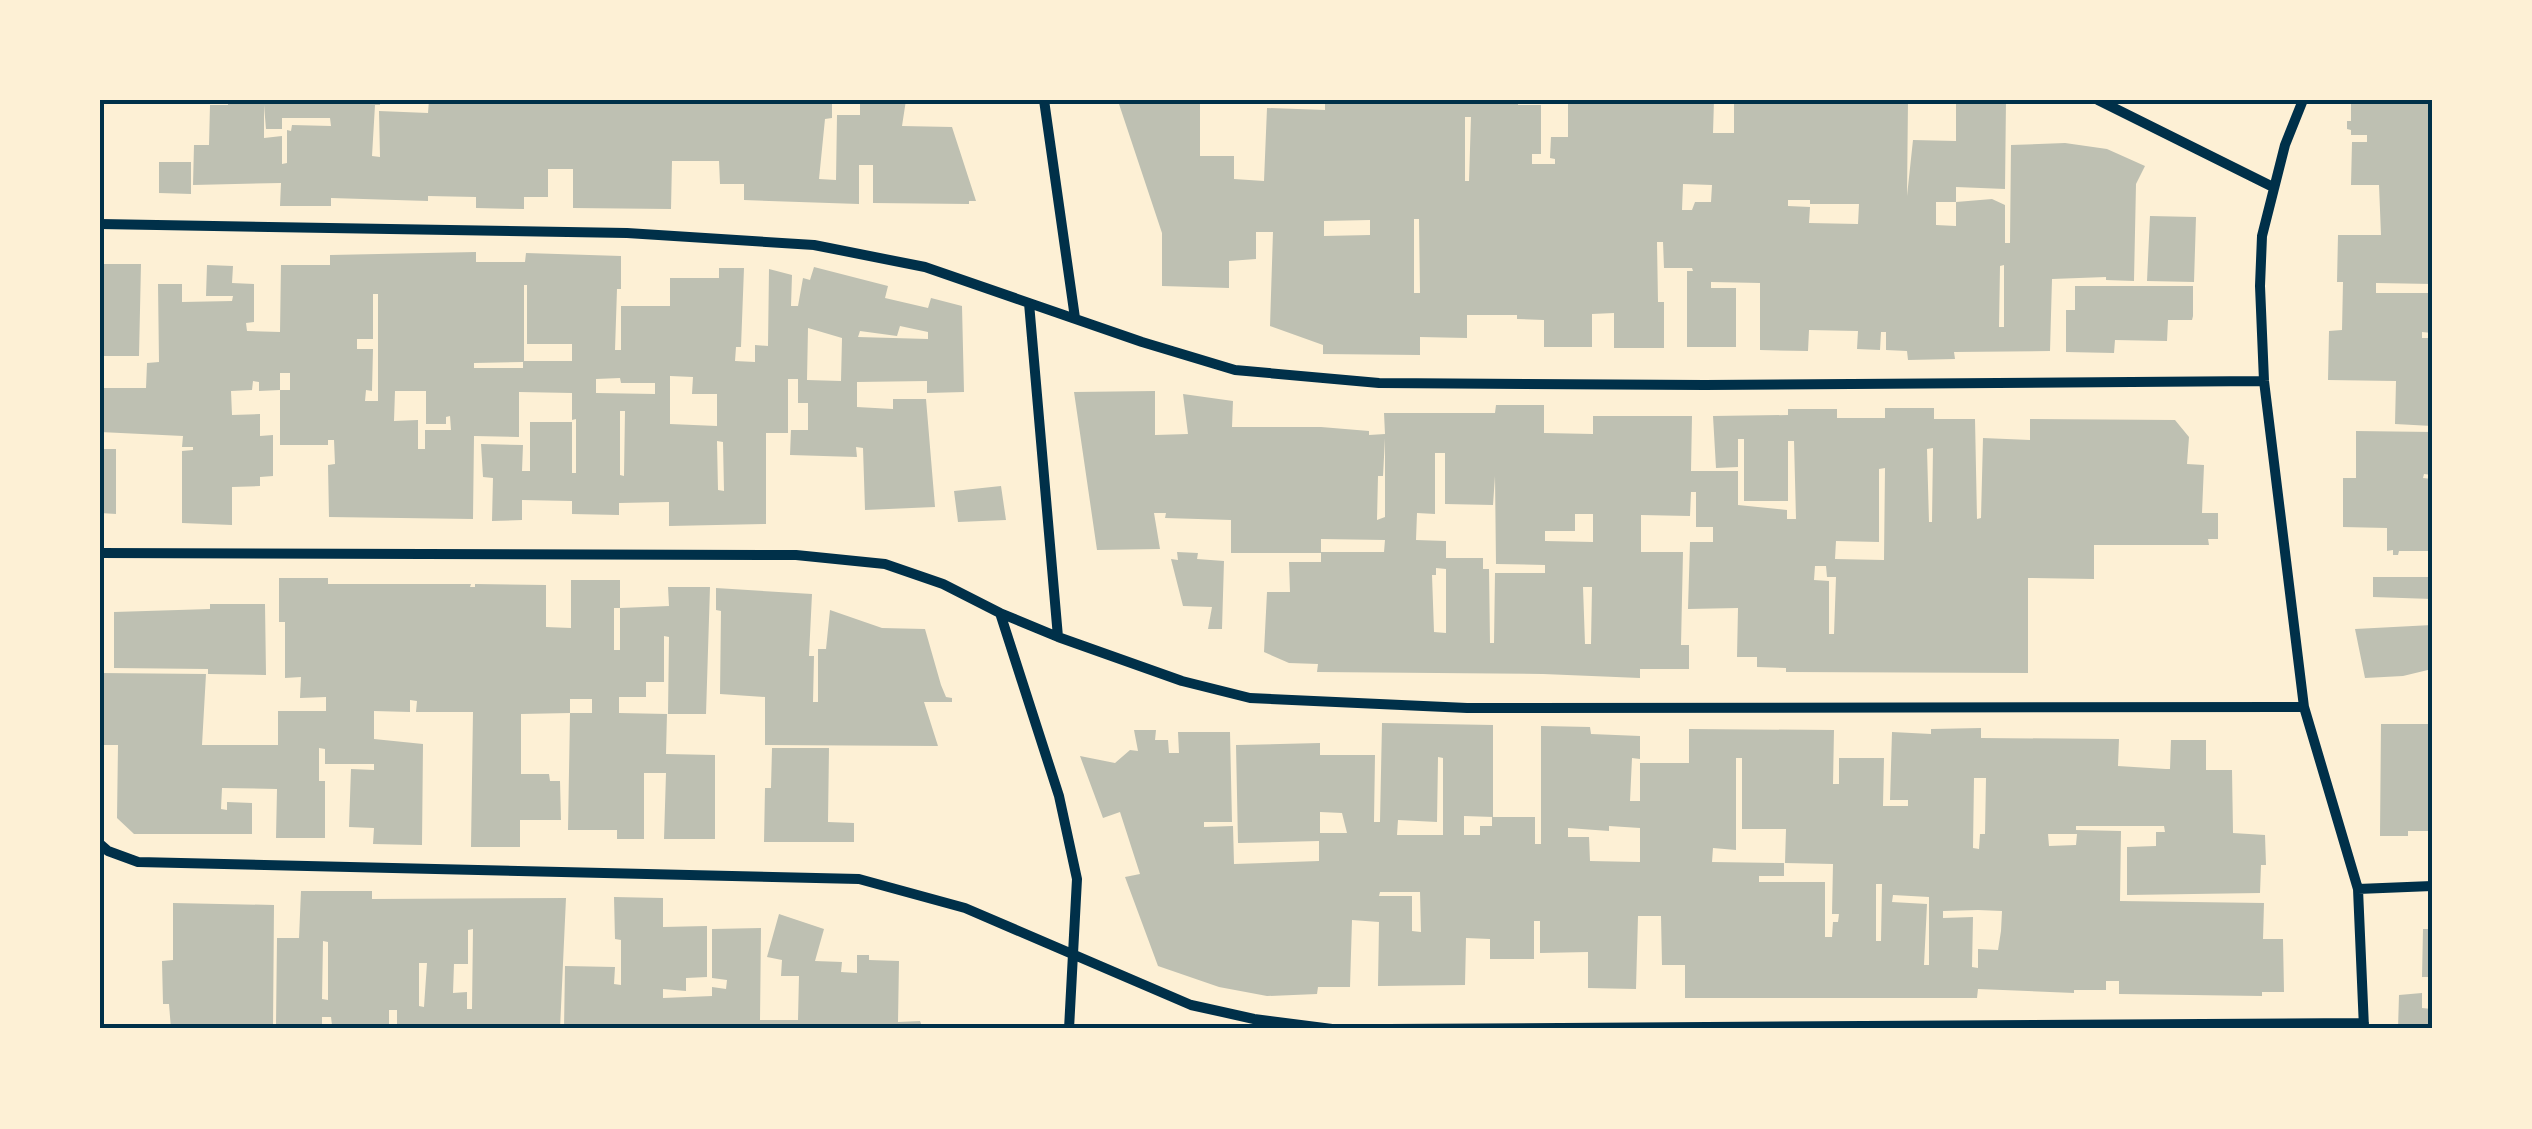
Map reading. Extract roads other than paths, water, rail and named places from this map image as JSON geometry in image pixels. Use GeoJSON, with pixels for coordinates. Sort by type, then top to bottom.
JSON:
{"type":"FeatureCollection","features":[{"type":"Feature","properties":{"kind":"street"},"geometry":{"type":"LineString","coordinates":[[1044,100],[1075,318]]}},
{"type":"Feature","properties":{"kind":"street"},"geometry":{"type":"LineString","coordinates":[[2098,100],[2273,188]]}},
{"type":"Feature","properties":{"kind":"street"},"geometry":{"type":"LineString","coordinates":[[1388,1029],[2364,1026],[2358,889],[2304,707],[2264,381],[2262,236],[2273,188],[2303,100]]}},
{"type":"Feature","properties":{"kind":"street"},"geometry":{"type":"LineString","coordinates":[[100,224],[626,233],[814,245],[925,268],[1235,370],[1379,383],[2264,381]]}},
{"type":"Feature","properties":{"kind":"street"},"geometry":{"type":"LineString","coordinates":[[1029,303],[1058,636]]}},
{"type":"Feature","properties":{"kind":"street"},"geometry":{"type":"LineString","coordinates":[[100,554],[796,555],[885,564],[943,584],[1058,636],[1182,680],[1250,698],[1467,708],[2304,707]]}},
{"type":"Feature","properties":{"kind":"street"},"geometry":{"type":"LineString","coordinates":[[1000,613],[1059,796],[1077,878],[1069,1029]]}},
{"type":"Feature","properties":{"kind":"street"},"geometry":{"type":"LineString","coordinates":[[100,844],[138,862],[858,879],[966,908],[1191,1004],[1254,1019],[1332,1029]]}},
{"type":"Feature","properties":{"kind":"street"},"geometry":{"type":"LineString","coordinates":[[2358,889],[2432,886]]}}]}
